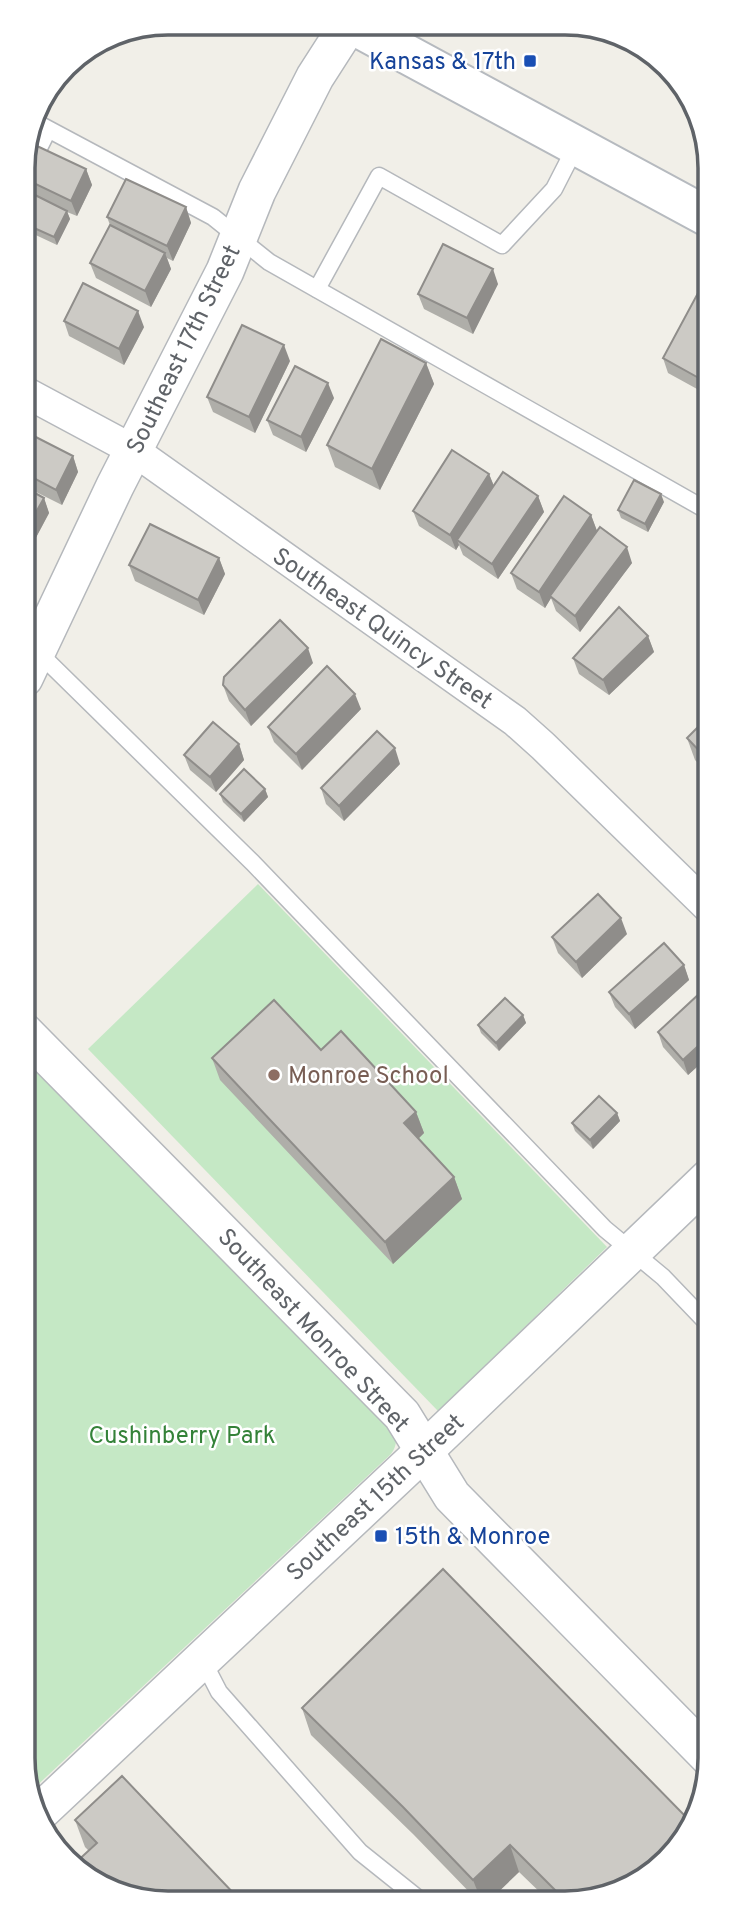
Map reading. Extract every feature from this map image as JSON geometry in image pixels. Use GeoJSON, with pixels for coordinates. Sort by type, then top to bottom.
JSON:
{"type":"FeatureCollection","features":[{"type":"Feature","properties":{"kind":"main road"},"geometry":{"type":"LineString","coordinates":[[370,35],[698,212]]}},
{"type":"Feature","properties":{"kind":"street","name":"Southeast 17th Street"},"geometry":{"type":"LineString","coordinates":[[35,656],[133,450],[225,271],[257,191],[316,77],[343,35]]}},
{"type":"Feature","properties":{"kind":"street","name":"Southeast Quincy Street"},"geometry":{"type":"LineString","coordinates":[[35,397],[133,450],[515,722],[698,897]]}},
{"type":"Feature","properties":{"kind":"street","name":"Southeast Monroe Street"},"geometry":{"type":"LineString","coordinates":[[35,1043],[402,1415],[452,1496],[698,1746]]}},
{"type":"Feature","properties":{"kind":"street","name":"Southeast 15th Street"},"geometry":{"type":"LineString","coordinates":[[45,1807],[424,1452],[698,1189]]}},
{"type":"Feature","properties":{"kind":"lane"},"geometry":{"type":"LineString","coordinates":[[42,126],[212,217],[269,262],[698,505]]}},
{"type":"Feature","properties":{"kind":"lane"},"geometry":{"type":"LineString","coordinates":[[35,155],[48,130]]}},
{"type":"Feature","properties":{"kind":"lane"},"geometry":{"type":"LineString","coordinates":[[317,289],[379,176],[502,245],[554,189],[576,146]]}},
{"type":"Feature","properties":{"kind":"lane"},"geometry":{"type":"LineString","coordinates":[[35,668],[254,863],[595,1219],[663,1278],[698,1314]]}},
{"type":"Feature","properties":{"kind":"lane"},"geometry":{"type":"LineString","coordinates":[[202,1659],[219,1692],[360,1852],[409,1891]]}},
{"type":"Feature","properties":{"kind":"green space"},"geometry":{"type":"Polygon","coordinates":[[[258,884],[607,1247],[438,1411],[88,1049],[258,884]]]}},
{"type":"Feature","properties":{"kind":"green space","name":"Cushinberry Park"},"geometry":{"type":"Polygon","coordinates":[[[35,1060],[392,1426],[396,1440],[391,1454],[38,1784],[35,1758],[35,1060]]]}},
{"type":"Feature","properties":{"kind":"building"},"geometry":{"type":"Polygon","coordinates":[[[37,146],[86,169],[71,201],[35,184],[37,146]]]}},
{"type":"Feature","properties":{"kind":"building"},"geometry":{"type":"Polygon","coordinates":[[[126,179],[186,207],[167,246],[107,217],[126,179]]]}},
{"type":"Feature","properties":{"kind":"building"},"geometry":{"type":"Polygon","coordinates":[[[35,195],[67,211],[54,237],[35,228],[35,195]]]}},
{"type":"Feature","properties":{"kind":"building"},"geometry":{"type":"Polygon","coordinates":[[[110,225],[165,253],[145,291],[90,263],[110,225]]]}},
{"type":"Feature","properties":{"kind":"building"},"geometry":{"type":"Polygon","coordinates":[[[443,244],[493,269],[467,318],[418,294],[443,244]]]}},
{"type":"Feature","properties":{"kind":"building"},"geometry":{"type":"Polygon","coordinates":[[[83,283],[138,311],[119,349],[64,321],[83,283]]]}},
{"type":"Feature","properties":{"kind":"building"},"geometry":{"type":"Polygon","coordinates":[[[698,293],[698,378],[663,358],[698,293]]]}},
{"type":"Feature","properties":{"kind":"building"},"geometry":{"type":"Polygon","coordinates":[[[242,325],[284,345],[249,417],[207,397],[242,325]]]}},
{"type":"Feature","properties":{"kind":"building"},"geometry":{"type":"Polygon","coordinates":[[[381,339],[426,363],[372,469],[327,445],[381,339]]]}},
{"type":"Feature","properties":{"kind":"building"},"geometry":{"type":"Polygon","coordinates":[[[295,366],[328,383],[301,437],[267,420],[295,366]]]}},
{"type":"Feature","properties":{"kind":"building"},"geometry":{"type":"Polygon","coordinates":[[[35,437],[73,456],[56,490],[35,479],[35,437]]]}},
{"type":"Feature","properties":{"kind":"building"},"geometry":{"type":"Polygon","coordinates":[[[452,450],[489,474],[450,535],[413,511],[452,450]]]}},
{"type":"Feature","properties":{"kind":"building"},"geometry":{"type":"Polygon","coordinates":[[[503,472],[538,496],[492,564],[457,540],[503,472]]]}},
{"type":"Feature","properties":{"kind":"building"},"geometry":{"type":"Polygon","coordinates":[[[634,480],[661,494],[645,524],[618,510],[634,480]]]}},
{"type":"Feature","properties":{"kind":"building"},"geometry":{"type":"Polygon","coordinates":[[[35,493],[44,498],[35,514],[35,493]]]}},
{"type":"Feature","properties":{"kind":"building"},"geometry":{"type":"Polygon","coordinates":[[[564,496],[591,515],[539,592],[511,573],[564,496]]]}},
{"type":"Feature","properties":{"kind":"building"},"geometry":{"type":"Polygon","coordinates":[[[150,524],[219,558],[198,600],[129,565],[150,524]]]}},
{"type":"Feature","properties":{"kind":"building"},"geometry":{"type":"Polygon","coordinates":[[[600,527],[627,547],[575,616],[550,596],[600,527]]]}},
{"type":"Feature","properties":{"kind":"building"},"geometry":{"type":"Polygon","coordinates":[[[619,607],[648,636],[603,680],[573,658],[619,607]]]}},
{"type":"Feature","properties":{"kind":"building"},"geometry":{"type":"Polygon","coordinates":[[[280,620],[308,648],[245,710],[223,685],[224,677],[280,620]]]}},
{"type":"Feature","properties":{"kind":"building"},"geometry":{"type":"Polygon","coordinates":[[[327,666],[355,694],[296,754],[268,727],[327,666]]]}},
{"type":"Feature","properties":{"kind":"building"},"geometry":{"type":"Polygon","coordinates":[[[213,722],[239,744],[210,777],[184,755],[213,722]]]}},
{"type":"Feature","properties":{"kind":"building"},"geometry":{"type":"Polygon","coordinates":[[[698,727],[698,750],[687,738],[698,727]]]}},
{"type":"Feature","properties":{"kind":"building"},"geometry":{"type":"Polygon","coordinates":[[[377,731],[395,748],[339,806],[321,788],[377,731]]]}},
{"type":"Feature","properties":{"kind":"building"},"geometry":{"type":"Polygon","coordinates":[[[244,769],[265,789],[241,814],[220,794],[244,769]]]}},
{"type":"Feature","properties":{"kind":"building"},"geometry":{"type":"Polygon","coordinates":[[[598,894],[621,918],[576,962],[552,937],[598,894]]]}},
{"type":"Feature","properties":{"kind":"building"},"geometry":{"type":"Polygon","coordinates":[[[664,943],[684,965],[629,1014],[609,992],[664,943]]]}},
{"type":"Feature","properties":{"kind":"building"},"geometry":{"type":"Polygon","coordinates":[[[698,995],[698,1046],[683,1060],[658,1032],[698,995]]]}},
{"type":"Feature","properties":{"kind":"building"},"geometry":{"type":"Polygon","coordinates":[[[505,998],[523,1015],[496,1043],[478,1025],[505,998]]]}},
{"type":"Feature","properties":{"kind":"building"},"geometry":{"type":"Polygon","coordinates":[[[274,1000],[321,1050],[341,1031],[416,1112],[404,1123],[454,1177],[385,1242],[212,1058],[274,1000]]]}},
{"type":"Feature","properties":{"kind":"building"},"geometry":{"type":"Polygon","coordinates":[[[599,1096],[617,1113],[590,1140],[572,1123],[599,1096]]]}},
{"type":"Feature","properties":{"kind":"building"},"geometry":{"type":"Polygon","coordinates":[[[443,1569],[685,1816],[676,1832],[653,1858],[639,1869],[608,1884],[574,1891],[556,1891],[510,1845],[473,1880],[302,1708],[443,1569]]]}},
{"type":"Feature","properties":{"kind":"building"},"geometry":{"type":"Polygon","coordinates":[[[122,1776],[231,1891],[159,1891],[125,1884],[109,1877],[80,1858],[97,1843],[75,1820],[122,1776]]]}},
{"type":"Feature","properties":{"kind":"place","name":"Kansas & 17th"},"geometry":{"type":"Point","coordinates":[530,61]}},
{"type":"Feature","properties":{"kind":"place","name":"Monroe School"},"geometry":{"type":"Point","coordinates":[274,1075]}},
{"type":"Feature","properties":{"kind":"place","name":"15th & Monroe"},"geometry":{"type":"Point","coordinates":[381,1536]}}]}
